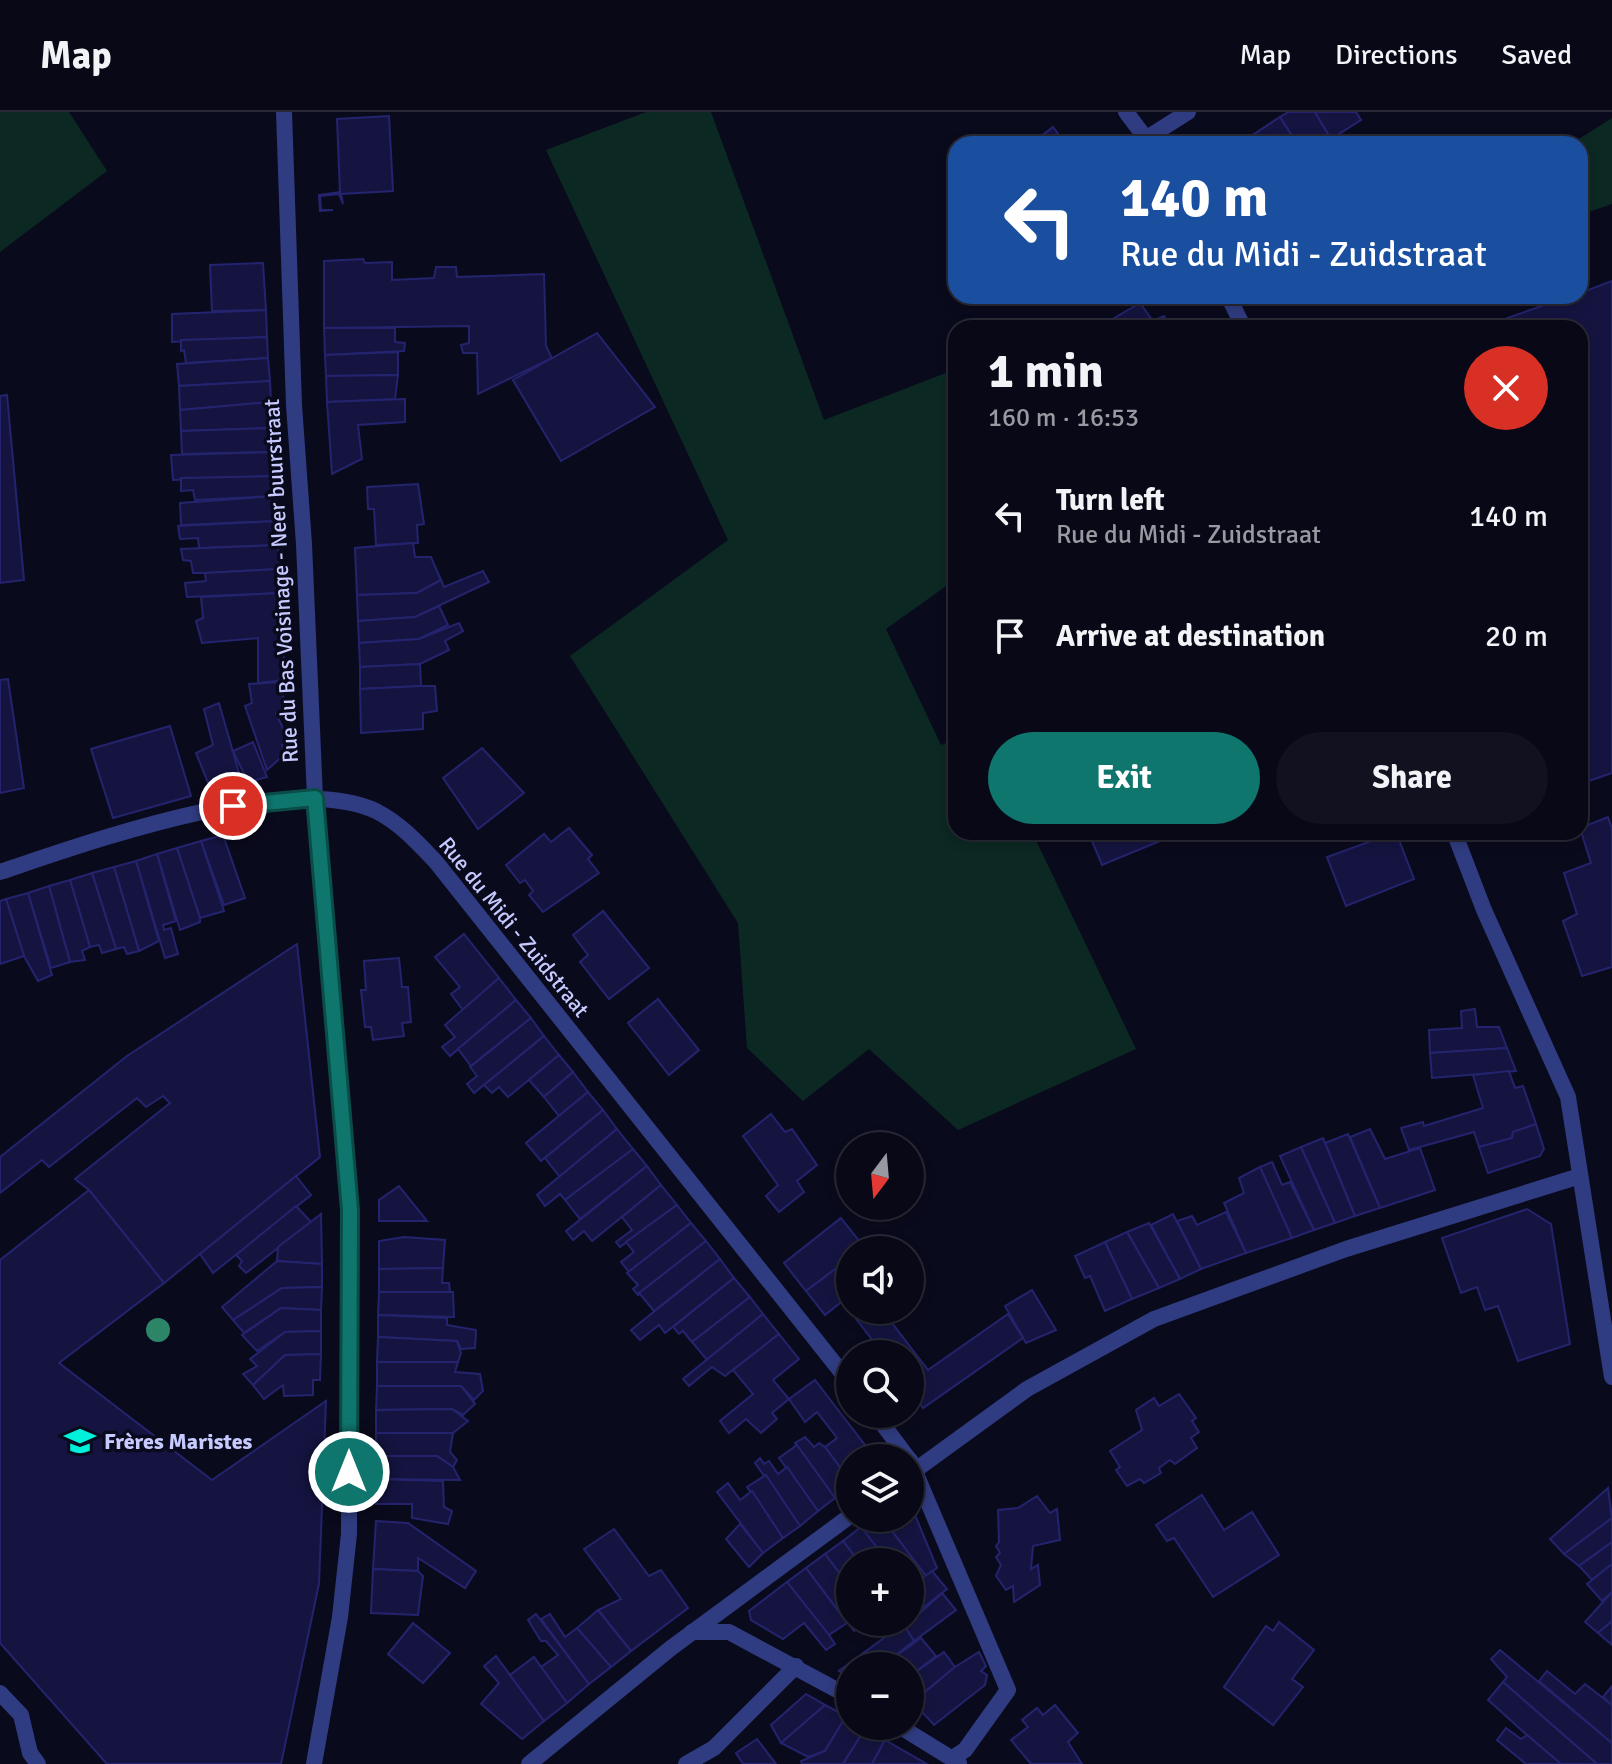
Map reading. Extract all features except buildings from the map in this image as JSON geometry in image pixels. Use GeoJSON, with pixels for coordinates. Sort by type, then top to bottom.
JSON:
{"type":"FeatureCollection","features":[{"type":"Feature","properties":{"kind":"street","name":"Rue du Bas Voisinage - Neer buurstraat"},"geometry":{"type":"LineString","coordinates":[[284,112],[294,405],[304,544],[315,798],[350,1210],[349,1534],[340,1617],[314,1764]]}},
{"type":"Feature","properties":{"kind":"street"},"geometry":{"type":"LineString","coordinates":[[1126,112],[1145,136]]}},
{"type":"Feature","properties":{"kind":"street"},"geometry":{"type":"LineString","coordinates":[[1156,136],[1188,112]]}},
{"type":"Feature","properties":{"kind":"street","name":"Rue du Midi - Zuidstraat"},"geometry":{"type":"LineString","coordinates":[[0,872],[126,830],[233,806],[315,798],[373,810],[403,826],[836,1365]]}},
{"type":"Feature","properties":{"kind":"street"},"geometry":{"type":"LineString","coordinates":[[1457,840],[1484,910],[1568,1097],[1612,1377]]}},
{"type":"Feature","properties":{"kind":"street"},"geometry":{"type":"LineString","coordinates":[[924,1456],[1027,1389],[1154,1319],[1346,1249],[1580,1176]]}},
{"type":"Feature","properties":{"kind":"street"},"geometry":{"type":"LineString","coordinates":[[922,1740],[957,1761],[1008,1690],[924,1495]]}},
{"type":"Feature","properties":{"kind":"street"},"geometry":{"type":"LineString","coordinates":[[529,1764],[692,1632],[836,1526]]}},
{"type":"Feature","properties":{"kind":"street"},"geometry":{"type":"LineString","coordinates":[[692,1632],[729,1632],[836,1689]]}},
{"type":"Feature","properties":{"kind":"street"},"geometry":{"type":"LineString","coordinates":[[686,1764],[714,1748],[796,1666]]}},
{"type":"Feature","properties":{"kind":"street"},"geometry":{"type":"LineString","coordinates":[[0,1693],[21,1715],[30,1753],[38,1764]]}},
{"type":"Feature","properties":{"kind":"street"},"geometry":{"type":"LineString","coordinates":[[714,1748],[723,1764]]}},
{"type":"Feature","properties":{"kind":"green space"},"geometry":{"type":"Polygon","coordinates":[[[0,112],[69,112],[107,171],[0,252],[0,112]]]}},
{"type":"Feature","properties":{"kind":"green space"},"geometry":{"type":"Polygon","coordinates":[[[646,112],[711,112],[824,420],[948,372],[948,585],[886,629],[941,745],[948,742],[948,840],[1036,840],[1136,1049],[958,1130],[869,1049],[803,1101],[747,1048],[738,923],[570,656],[728,540],[546,150],[646,112]]]}},
{"type":"Feature","properties":{"kind":"green space"},"geometry":{"type":"Polygon","coordinates":[[[1612,118],[1612,204],[1588,212],[1588,136],[1584,136],[1612,118]]]}},
{"type":"Feature","properties":{"kind":"place","name":"Frères Maristes"},"geometry":{"type":"Point","coordinates":[80,1441]}},
{"type":"Feature","properties":{"kind":"route"},"geometry":{"type":"LineString","coordinates":[[233,806],[315,798],[350,1210],[349,1472]]}}]}
